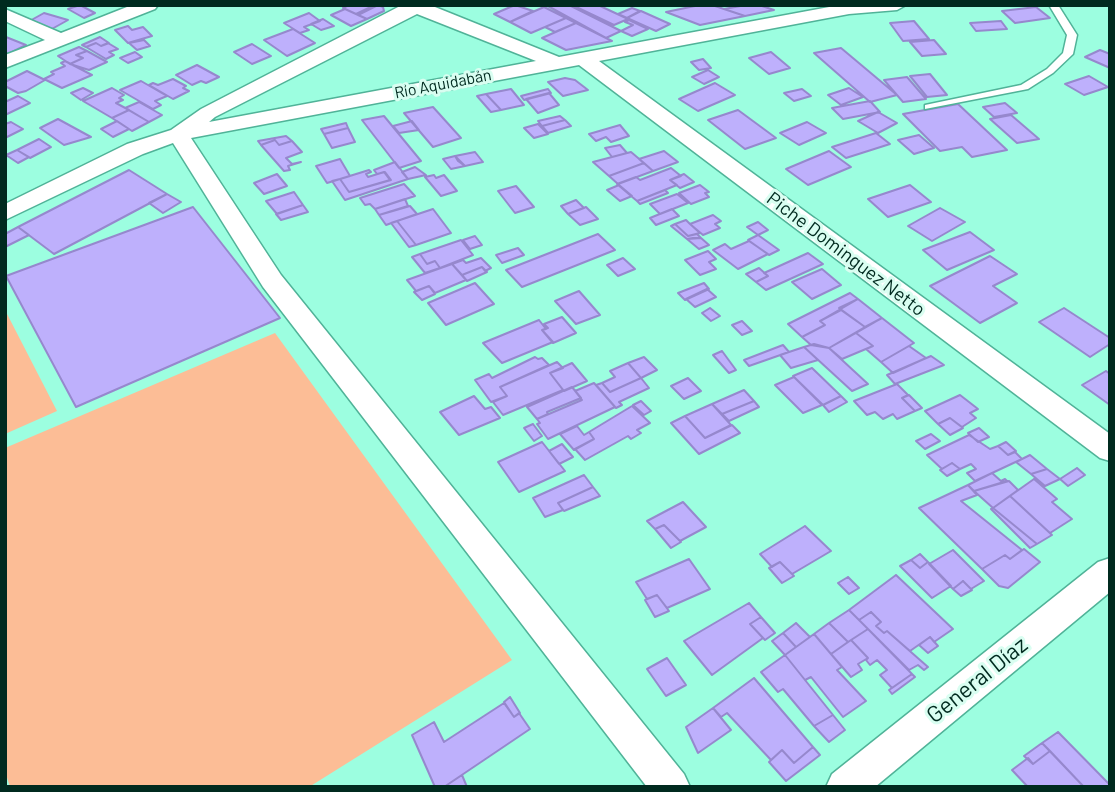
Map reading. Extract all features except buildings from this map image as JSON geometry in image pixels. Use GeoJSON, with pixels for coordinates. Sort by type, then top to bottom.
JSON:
{"type":"FeatureCollection","features":[{"type":"Feature","properties":{"kind":"street"},"geometry":{"type":"LineString","coordinates":[[5,62],[149,5]]}},
{"type":"Feature","properties":{"kind":"street"},"geometry":{"type":"LineString","coordinates":[[828,5],[849,9]]}},
{"type":"Feature","properties":{"kind":"street","name":"Río Aquidabán"},"geometry":{"type":"LineString","coordinates":[[5,214],[135,149],[178,134],[849,9],[897,5]]}},
{"type":"Feature","properties":{"kind":"street"},"geometry":{"type":"LineString","coordinates":[[557,63],[416,6],[208,113],[178,134],[272,281],[671,787]]}},
{"type":"Feature","properties":{"kind":"street"},"geometry":{"type":"LineString","coordinates":[[5,14],[58,39]]}},
{"type":"Feature","properties":{"kind":"street","name":"Piche Dominguez Netto"},"geometry":{"type":"LineString","coordinates":[[582,58],[1110,450]]}},
{"type":"Feature","properties":{"kind":"street","name":"General Díaz"},"geometry":{"type":"LineString","coordinates":[[845,787],[1110,572]]}},
{"type":"Feature","properties":{"kind":"lane"},"geometry":{"type":"LineString","coordinates":[[929,107],[1024,87],[1051,71],[1068,54],[1072,35],[1053,5]]}},
{"type":"Feature","properties":{"kind":"shaded area"},"geometry":{"type":"Polygon","coordinates":[[[5,310],[57,411],[5,434],[5,310]]]}},
{"type":"Feature","properties":{"kind":"shaded area"},"geometry":{"type":"Polygon","coordinates":[[[275,333],[512,660],[309,787],[10,787],[5,771],[5,448],[275,333]]]}}]}
